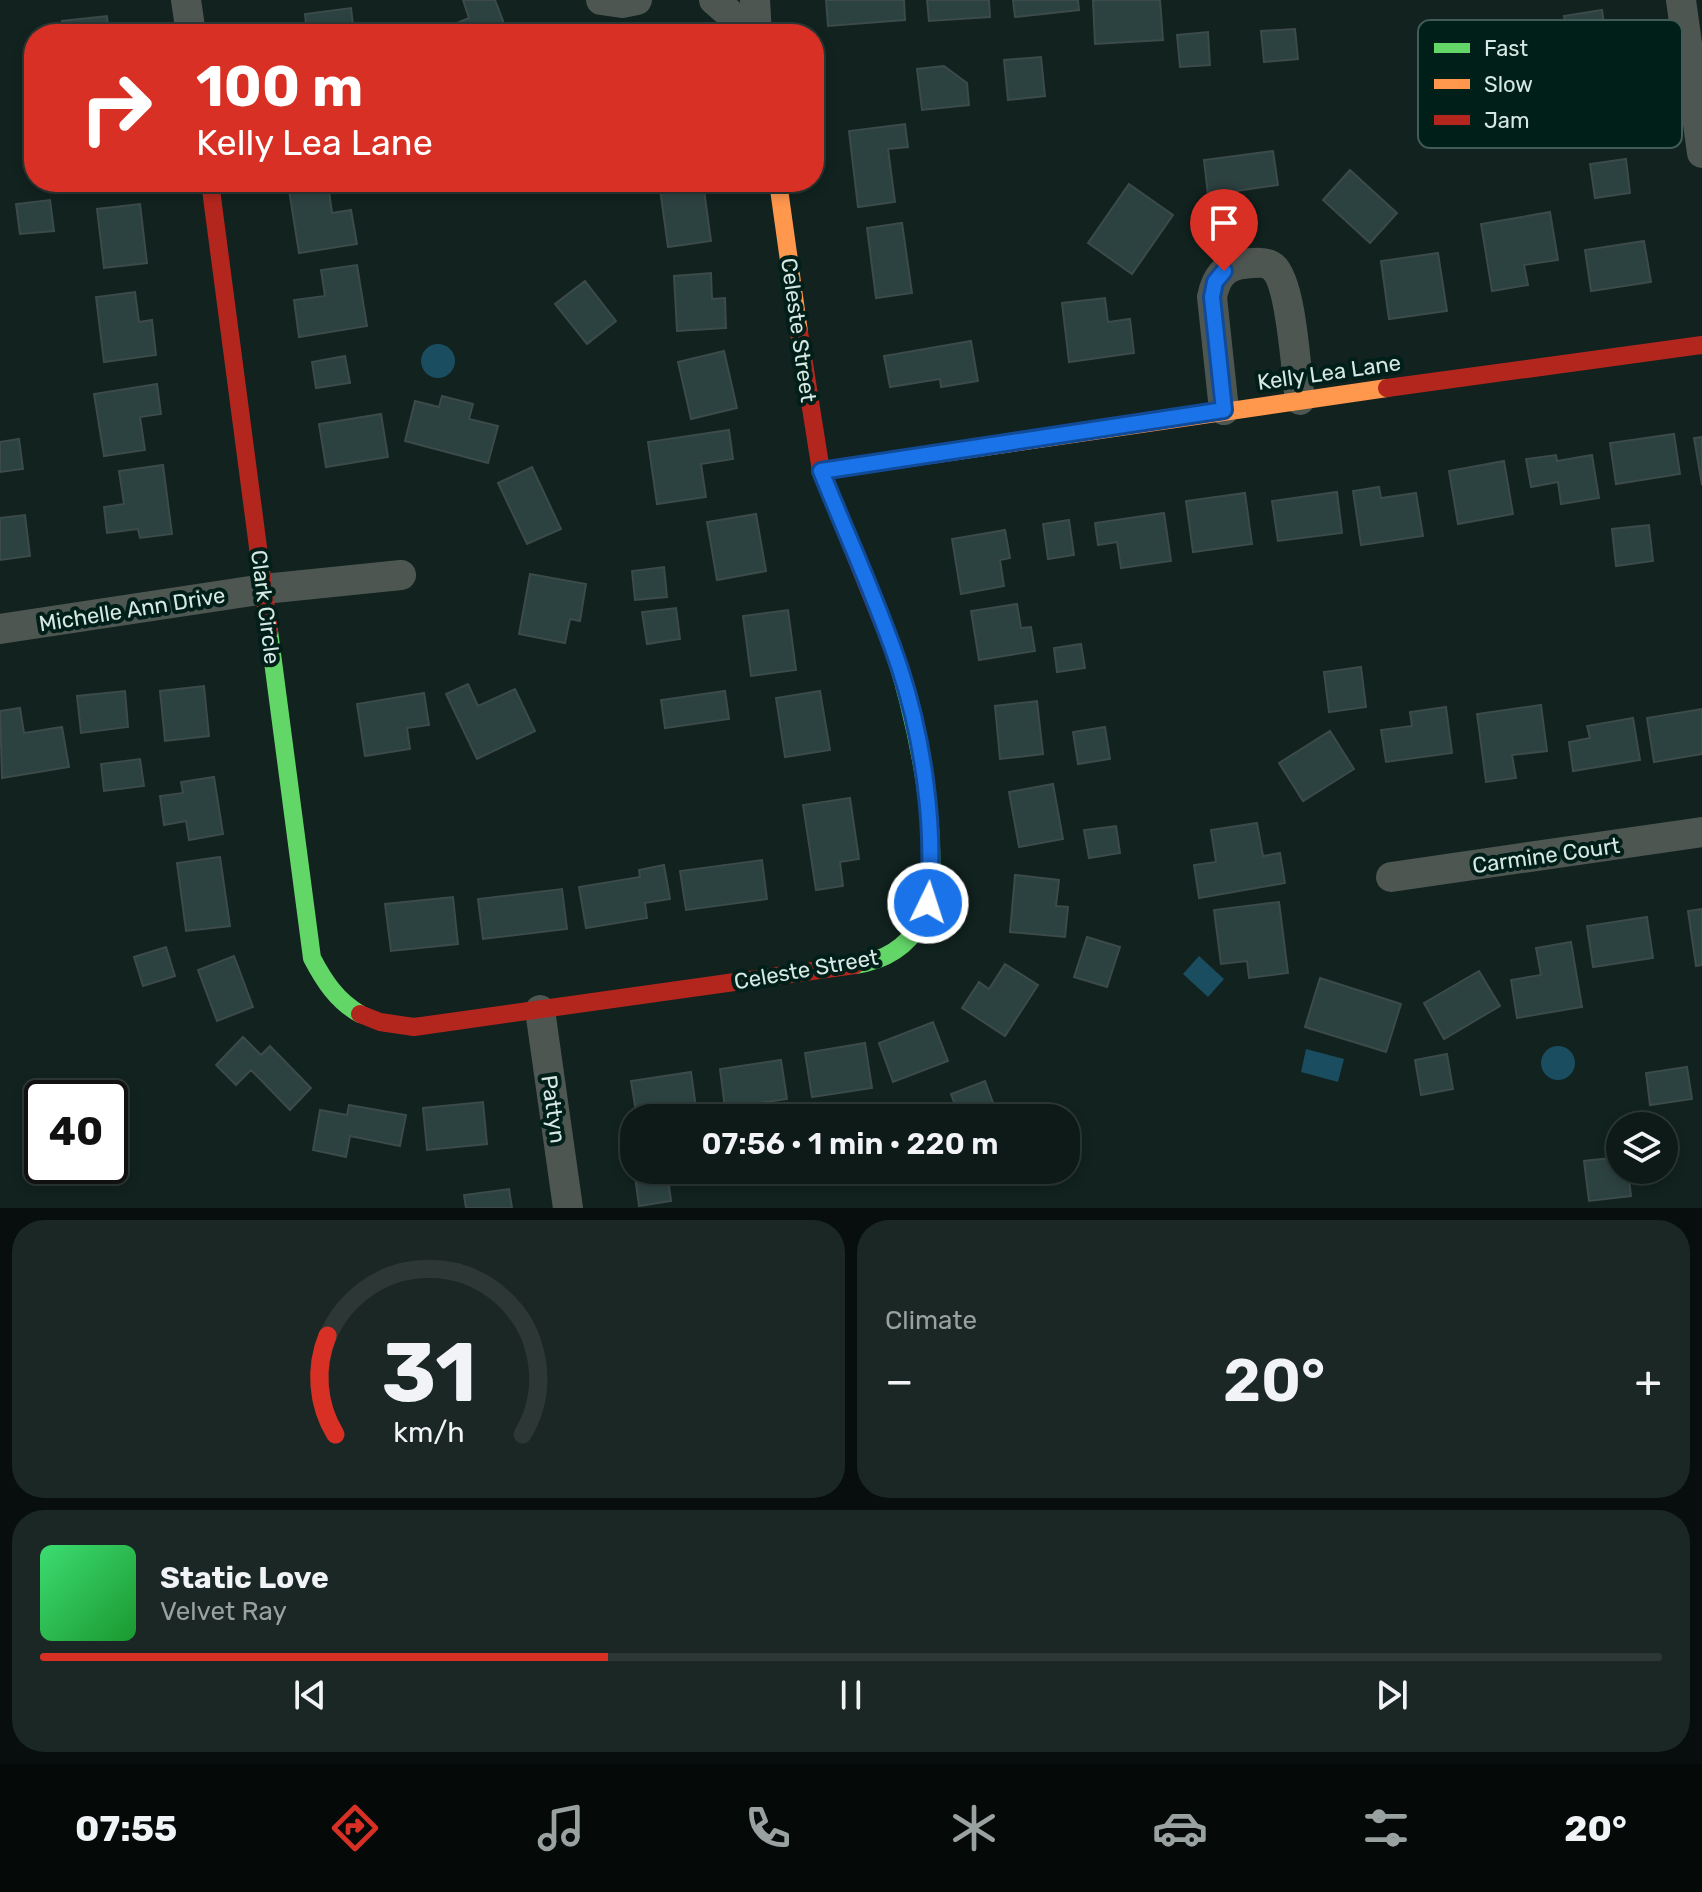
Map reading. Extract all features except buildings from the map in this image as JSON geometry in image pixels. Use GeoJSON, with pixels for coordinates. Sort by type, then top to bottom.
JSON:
{"type":"FeatureCollection","features":[{"type":"Feature","properties":{"kind":"street"},"geometry":{"type":"LineString","coordinates":[[186,0],[190,24]]}},
{"type":"Feature","properties":{"kind":"street"},"geometry":{"type":"LineString","coordinates":[[601,0],[622,3],[637,0]]}},
{"type":"Feature","properties":{"kind":"street"},"geometry":{"type":"LineString","coordinates":[[714,0],[743,24]]}},
{"type":"Feature","properties":{"kind":"street"},"geometry":{"type":"LineString","coordinates":[[755,0],[755,24]]}},
{"type":"Feature","properties":{"kind":"street"},"geometry":{"type":"LineString","coordinates":[[1681,0],[1702,153]]}},
{"type":"Feature","properties":{"kind":"street","name":"Clark Circle"},"geometry":{"type":"LineString","coordinates":[[211,192],[312,958],[321,979],[359,1016]]}},
{"type":"Feature","properties":{"kind":"street","name":"Celeste Street"},"geometry":{"type":"LineString","coordinates":[[359,1016],[386,1026],[414,1027],[867,963],[889,955],[905,944],[919,925],[928,903],[930,829],[913,717],[900,668],[821,471],[779,192]]}},
{"type":"Feature","properties":{"kind":"street"},"geometry":{"type":"LineString","coordinates":[[1224,410],[1212,297],[1215,282],[1224,271],[1239,265],[1267,264],[1275,268],[1281,279],[1289,314],[1300,400]]}},
{"type":"Feature","properties":{"kind":"street","name":"Kelly Lea Lane"},"geometry":{"type":"LineString","coordinates":[[821,471],[1224,410],[1702,345]]}},
{"type":"Feature","properties":{"kind":"street","name":"Michelle Ann Drive"},"geometry":{"type":"LineString","coordinates":[[0,629],[264,589],[401,575]]}},
{"type":"Feature","properties":{"kind":"street","name":"Carmine Court"},"geometry":{"type":"LineString","coordinates":[[1391,877],[1702,832]]}},
{"type":"Feature","properties":{"kind":"street","name":"Pattyn"},"geometry":{"type":"LineString","coordinates":[[540,1010],[568,1208]]}},
{"type":"Feature","properties":{"kind":"water"},"geometry":{"type":"Polygon","coordinates":[[[438,344],[450,349],[455,361],[450,373],[438,378],[426,373],[421,361],[426,349],[438,344]]]}},
{"type":"Feature","properties":{"kind":"water"},"geometry":{"type":"Polygon","coordinates":[[[1199,956],[1224,979],[1208,997],[1183,974],[1199,956]]]}},
{"type":"Feature","properties":{"kind":"water"},"geometry":{"type":"Polygon","coordinates":[[[1558,1046],[1570,1051],[1575,1063],[1570,1075],[1558,1080],[1546,1075],[1541,1063],[1546,1051],[1558,1046]]]}},
{"type":"Feature","properties":{"kind":"water"},"geometry":{"type":"Polygon","coordinates":[[[1306,1049],[1344,1059],[1338,1082],[1301,1072],[1306,1049]]]}},
{"type":"Feature","properties":{"kind":"traffic: fast"},"geometry":{"type":"LineString","coordinates":[[269,631],[312,958],[332,990],[360,1014]]}},
{"type":"Feature","properties":{"kind":"traffic: fast"},"geometry":{"type":"LineString","coordinates":[[855,965],[884,957],[908,940],[920,923],[928,897],[930,824],[925,782],[908,701],[889,639]]}},
{"type":"Feature","properties":{"kind":"traffic: slow"},"geometry":{"type":"LineString","coordinates":[[779,192],[799,332]]}},
{"type":"Feature","properties":{"kind":"traffic: slow"},"geometry":{"type":"LineString","coordinates":[[821,471],[1387,388]]}},
{"type":"Feature","properties":{"kind":"traffic: jam"},"geometry":{"type":"LineString","coordinates":[[211,192],[269,631]]}},
{"type":"Feature","properties":{"kind":"traffic: jam"},"geometry":{"type":"LineString","coordinates":[[799,332],[821,471],[889,639]]}},
{"type":"Feature","properties":{"kind":"traffic: jam"},"geometry":{"type":"LineString","coordinates":[[1387,388],[1702,345]]}},
{"type":"Feature","properties":{"kind":"traffic: jam"},"geometry":{"type":"LineString","coordinates":[[360,1014],[380,1022],[414,1027],[855,965]]}},
{"type":"Feature","properties":{"kind":"route"},"geometry":{"type":"LineString","coordinates":[[928,903],[930,829],[913,717],[900,668],[821,471],[1224,410],[1212,317],[1215,282],[1224,271]]}}]}
